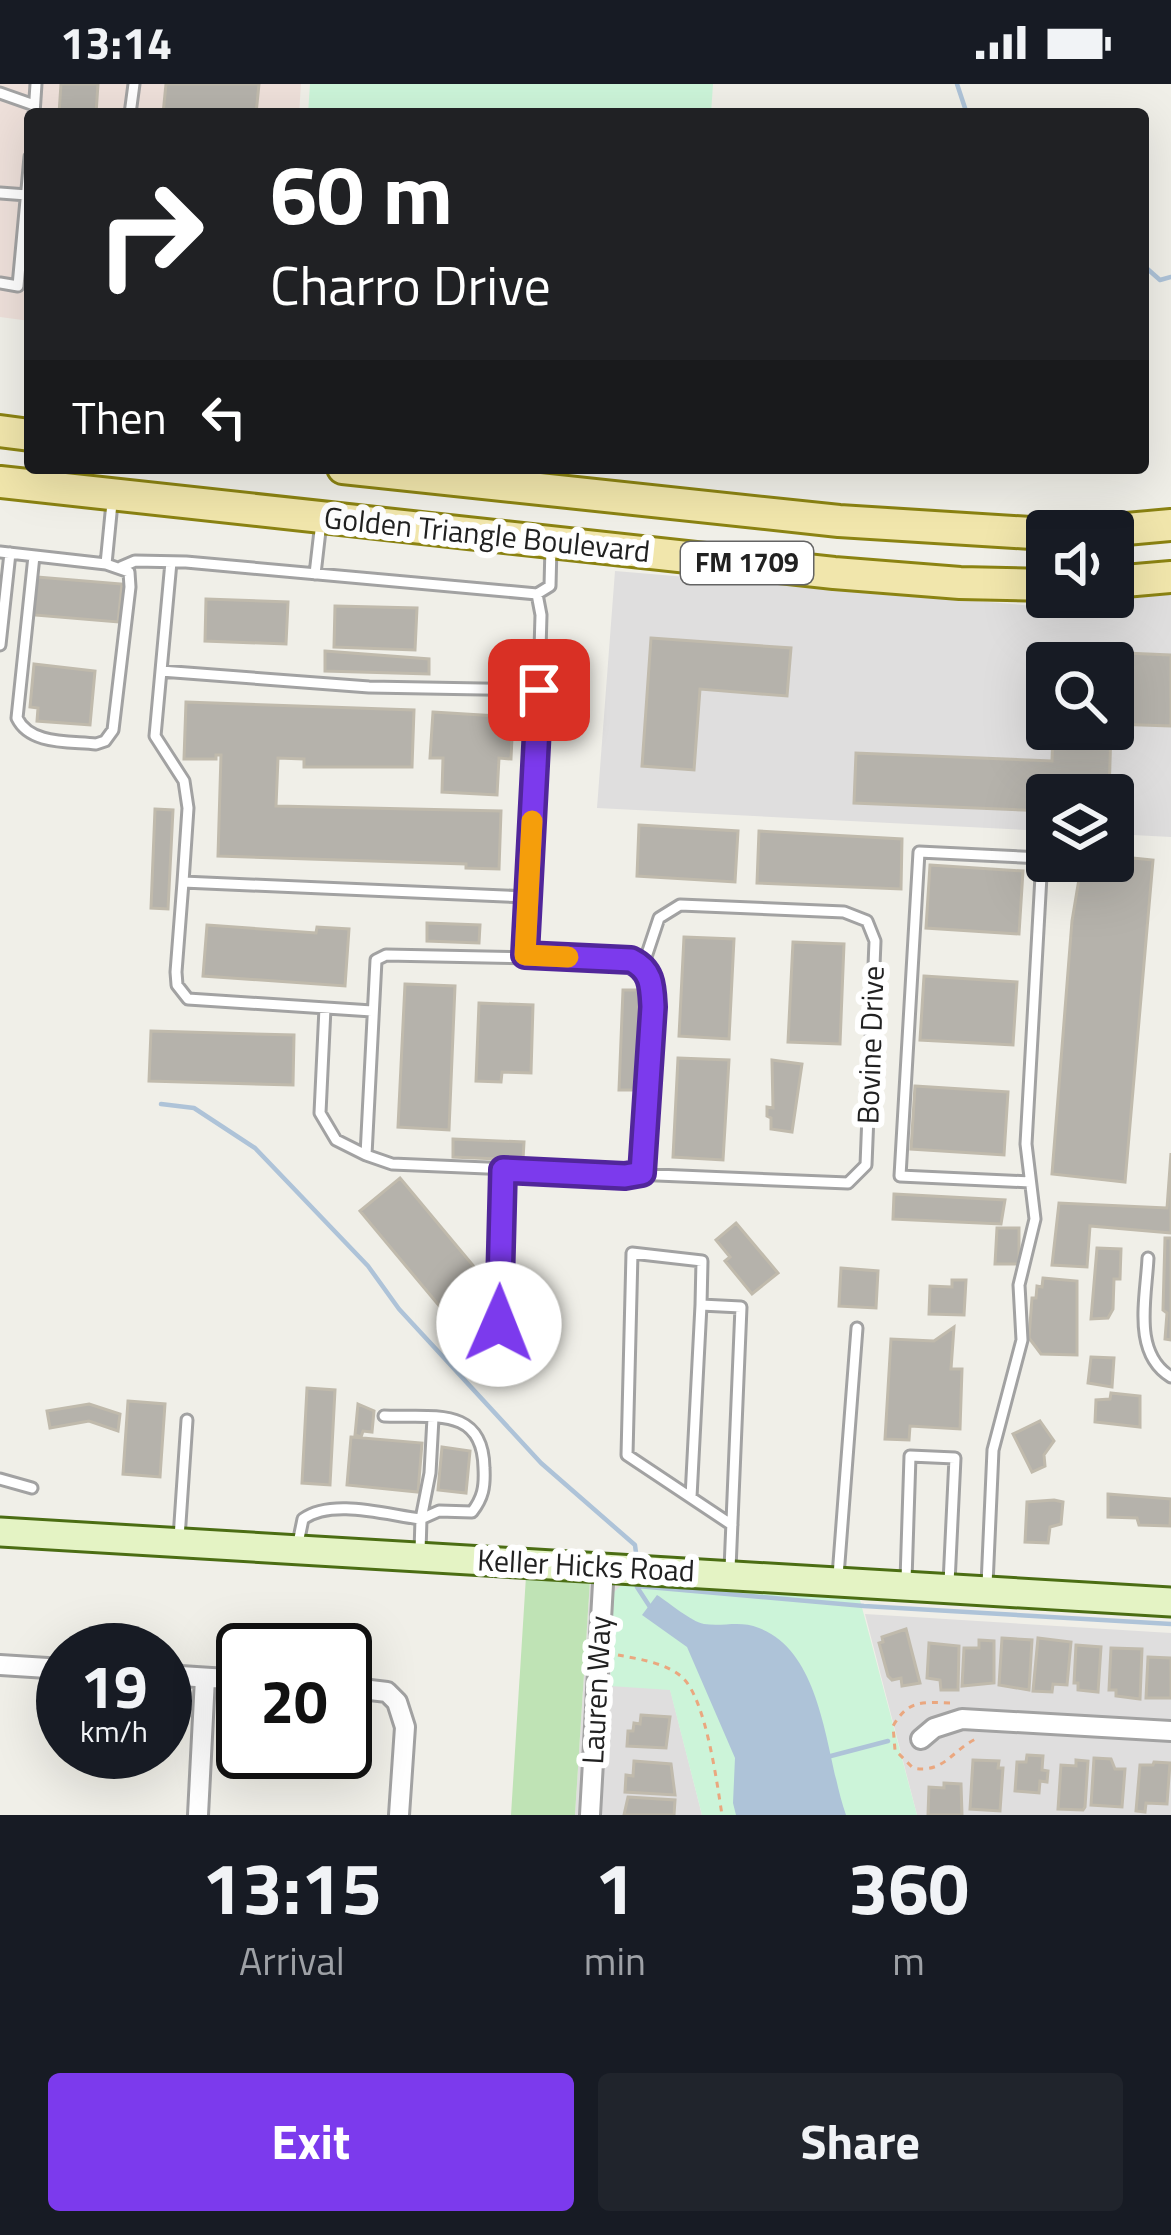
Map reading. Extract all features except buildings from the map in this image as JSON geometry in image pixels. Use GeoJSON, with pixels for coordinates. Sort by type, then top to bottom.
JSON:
{"type":"FeatureCollection","features":[{"type":"Feature","properties":{"kind":"main road","name":"Golden Triangle Boulevard"},"geometry":{"type":"LineString","coordinates":[[401,474],[839,521],[1026,533]]}},
{"type":"Feature","properties":{"kind":"main road","name":"Golden Triangle Boulevard"},"geometry":{"type":"LineString","coordinates":[[0,482],[834,573],[1026,586]]}},
{"type":"Feature","properties":{"kind":"main road"},"geometry":{"type":"LineString","coordinates":[[550,541],[553,490]]}},
{"type":"Feature","properties":{"kind":"main road"},"geometry":{"type":"LineString","coordinates":[[1159,527],[1162,579]]}},
{"type":"Feature","properties":{"kind":"street","name":"Keller Hicks Road"},"geometry":{"type":"LineString","coordinates":[[0,1532],[1171,1603]]}},
{"type":"Feature","properties":{"kind":"street","name":"Lauren Way"},"geometry":{"type":"LineString","coordinates":[[590,1815],[604,1566]]}},
{"type":"Feature","properties":{"kind":"street"},"geometry":{"type":"LineString","coordinates":[[0,1665],[36,1667]]}},
{"type":"Feature","properties":{"kind":"street"},"geometry":{"type":"LineString","coordinates":[[192,1677],[216,1679]]}},
{"type":"Feature","properties":{"kind":"street"},"geometry":{"type":"LineString","coordinates":[[198,1815],[205,1678]]}},
{"type":"Feature","properties":{"kind":"street"},"geometry":{"type":"LineString","coordinates":[[372,1688],[397,1702],[405,1727],[399,1815]]}},
{"type":"Feature","properties":{"kind":"street"},"geometry":{"type":"LineString","coordinates":[[921,1739],[934,1728],[962,1719],[1171,1731]]}},
{"type":"Feature","properties":{"kind":"lane"},"geometry":{"type":"LineString","coordinates":[[0,93],[30,108]]}},
{"type":"Feature","properties":{"kind":"lane"},"geometry":{"type":"LineString","coordinates":[[0,283],[18,286],[24,225]]}},
{"type":"Feature","properties":{"kind":"lane"},"geometry":{"type":"LineString","coordinates":[[106,565],[112,494]]}},
{"type":"Feature","properties":{"kind":"lane"},"geometry":{"type":"LineString","coordinates":[[315,574],[322,517]]}},
{"type":"Feature","properties":{"kind":"lane"},"geometry":{"type":"LineString","coordinates":[[121,567],[135,561],[171,562],[537,593],[550,586],[550,541]]}},
{"type":"Feature","properties":{"kind":"lane"},"geometry":{"type":"LineString","coordinates":[[0,645],[5,552],[121,567],[129,572],[112,730],[105,741],[34,737],[23,731],[17,718],[34,556]]}},
{"type":"Feature","properties":{"kind":"lane"},"geometry":{"type":"LineString","coordinates":[[171,562],[155,736],[184,781],[188,808],[176,972],[183,995],[197,1002],[372,1011]]}},
{"type":"Feature","properties":{"kind":"lane"},"geometry":{"type":"LineString","coordinates":[[525,955],[539,690],[537,593]]}},
{"type":"Feature","properties":{"kind":"lane"},"geometry":{"type":"LineString","coordinates":[[161,671],[369,687],[539,690]]}},
{"type":"Feature","properties":{"kind":"lane"},"geometry":{"type":"LineString","coordinates":[[986,1591],[993,1450],[1022,1340],[1019,1285],[1036,1220],[1026,1144],[1042,858],[919,852],[900,1176],[1030,1182]]}},
{"type":"Feature","properties":{"kind":"lane"},"geometry":{"type":"LineString","coordinates":[[183,882],[528,897]]}},
{"type":"Feature","properties":{"kind":"lane","name":"Bovine Drive"},"geometry":{"type":"LineString","coordinates":[[366,1155],[392,1164],[848,1183],[866,1165],[875,941],[867,921],[844,912],[680,905],[658,918],[644,966]]}},
{"type":"Feature","properties":{"kind":"lane"},"geometry":{"type":"LineString","coordinates":[[325,1008],[320,1113],[336,1140],[366,1155],[376,960],[386,956],[525,955],[631,960],[644,966],[652,982],[653,1007],[642,1173]]}},
{"type":"Feature","properties":{"kind":"lane"},"geometry":{"type":"LineString","coordinates":[[499,1324],[503,1170]]}},
{"type":"Feature","properties":{"kind":"lane"},"geometry":{"type":"LineString","coordinates":[[691,1497],[703,1262],[632,1253],[627,1455],[732,1525]]}},
{"type":"Feature","properties":{"kind":"lane"},"geometry":{"type":"LineString","coordinates":[[1148,1258],[1145,1347],[1156,1368],[1171,1377]]}},
{"type":"Feature","properties":{"kind":"lane"},"geometry":{"type":"LineString","coordinates":[[701,1305],[741,1307],[730,1574]]}},
{"type":"Feature","properties":{"kind":"lane"},"geometry":{"type":"LineString","coordinates":[[837,1581],[857,1328]]}},
{"type":"Feature","properties":{"kind":"lane"},"geometry":{"type":"LineString","coordinates":[[297,1550],[303,1519],[314,1511],[329,1508],[422,1519],[439,1511],[472,1512],[483,1498],[483,1448],[476,1431],[459,1420],[384,1416]]}},
{"type":"Feature","properties":{"kind":"lane"},"geometry":{"type":"LineString","coordinates":[[420,1557],[433,1418]]}},
{"type":"Feature","properties":{"kind":"lane"},"geometry":{"type":"LineString","coordinates":[[178,1544],[187,1420]]}},
{"type":"Feature","properties":{"kind":"lane"},"geometry":{"type":"LineString","coordinates":[[905,1586],[910,1456],[956,1458],[949,1588]]}},
{"type":"Feature","properties":{"kind":"lane"},"geometry":{"type":"LineString","coordinates":[[0,1480],[32,1488]]}},
{"type":"Feature","properties":{"kind":"path"},"geometry":{"type":"LineString","coordinates":[[599,1654],[644,1660],[686,1682],[705,1736],[722,1815]]}},
{"type":"Feature","properties":{"kind":"shaded area"},"geometry":{"type":"Polygon","coordinates":[[[0,84],[301,84],[299,108],[24,108],[24,320],[0,317],[0,84]]]}},
{"type":"Feature","properties":{"kind":"shaded area"},"geometry":{"type":"Polygon","coordinates":[[[615,571],[1026,605],[1026,618],[1134,618],[1134,597],[1171,593],[1171,837],[1134,835],[1134,774],[1026,774],[1026,830],[597,808],[615,571]]]}},
{"type":"Feature","properties":{"kind":"shaded area"},"geometry":{"type":"Polygon","coordinates":[[[590,1580],[626,1581],[670,1689],[702,1815],[575,1815],[590,1580]]]}},
{"type":"Feature","properties":{"kind":"shaded area"},"geometry":{"type":"Polygon","coordinates":[[[865,1614],[1171,1633],[1171,1815],[917,1815],[865,1614]]]}},
{"type":"Feature","properties":{"kind":"green space"},"geometry":{"type":"Polygon","coordinates":[[[310,84],[713,84],[711,108],[308,108],[310,84]]]}},
{"type":"Feature","properties":{"kind":"green space"},"geometry":{"type":"Polygon","coordinates":[[[526,1576],[590,1580],[575,1815],[511,1815],[526,1576]]]}},
{"type":"Feature","properties":{"kind":"green space"},"geometry":{"type":"Polygon","coordinates":[[[626,1581],[860,1600],[917,1815],[702,1815],[670,1690],[610,1686],[614,1592],[626,1581]]]}},
{"type":"Feature","properties":{"kind":"water"},"geometry":{"type":"Polygon","coordinates":[[[657,1595],[698,1622],[759,1628],[781,1641],[798,1660],[820,1710],[846,1815],[736,1815],[735,1758],[687,1647],[642,1615],[657,1595]]]}},
{"type":"Feature","properties":{"kind":"waterway"},"geometry":{"type":"LineString","coordinates":[[957,84],[965,108]]}},
{"type":"Feature","properties":{"kind":"waterway"},"geometry":{"type":"LineString","coordinates":[[1149,270],[1160,280],[1171,277]]}},
{"type":"Feature","properties":{"kind":"waterway"},"geometry":{"type":"LineString","coordinates":[[161,1104],[194,1108],[255,1148],[368,1266],[399,1309],[541,1463],[635,1545],[637,1561]]}},
{"type":"Feature","properties":{"kind":"waterway"},"geometry":{"type":"LineString","coordinates":[[637,1586],[864,1606],[1171,1624]]}},
{"type":"Feature","properties":{"kind":"waterway"},"geometry":{"type":"LineString","coordinates":[[637,1587],[650,1607]]}},
{"type":"Feature","properties":{"kind":"waterway"},"geometry":{"type":"LineString","coordinates":[[827,1757],[888,1741]]}},
{"type":"Feature","properties":{"kind":"slow traffic"},"geometry":{"type":"LineString","coordinates":[[532,821],[525,955],[568,957]]}},
{"type":"Feature","properties":{"kind":"route"},"geometry":{"type":"LineString","coordinates":[[499,1324],[503,1170],[642,1173],[653,1007],[652,982],[644,966],[631,960],[525,955],[539,690]]}}]}
